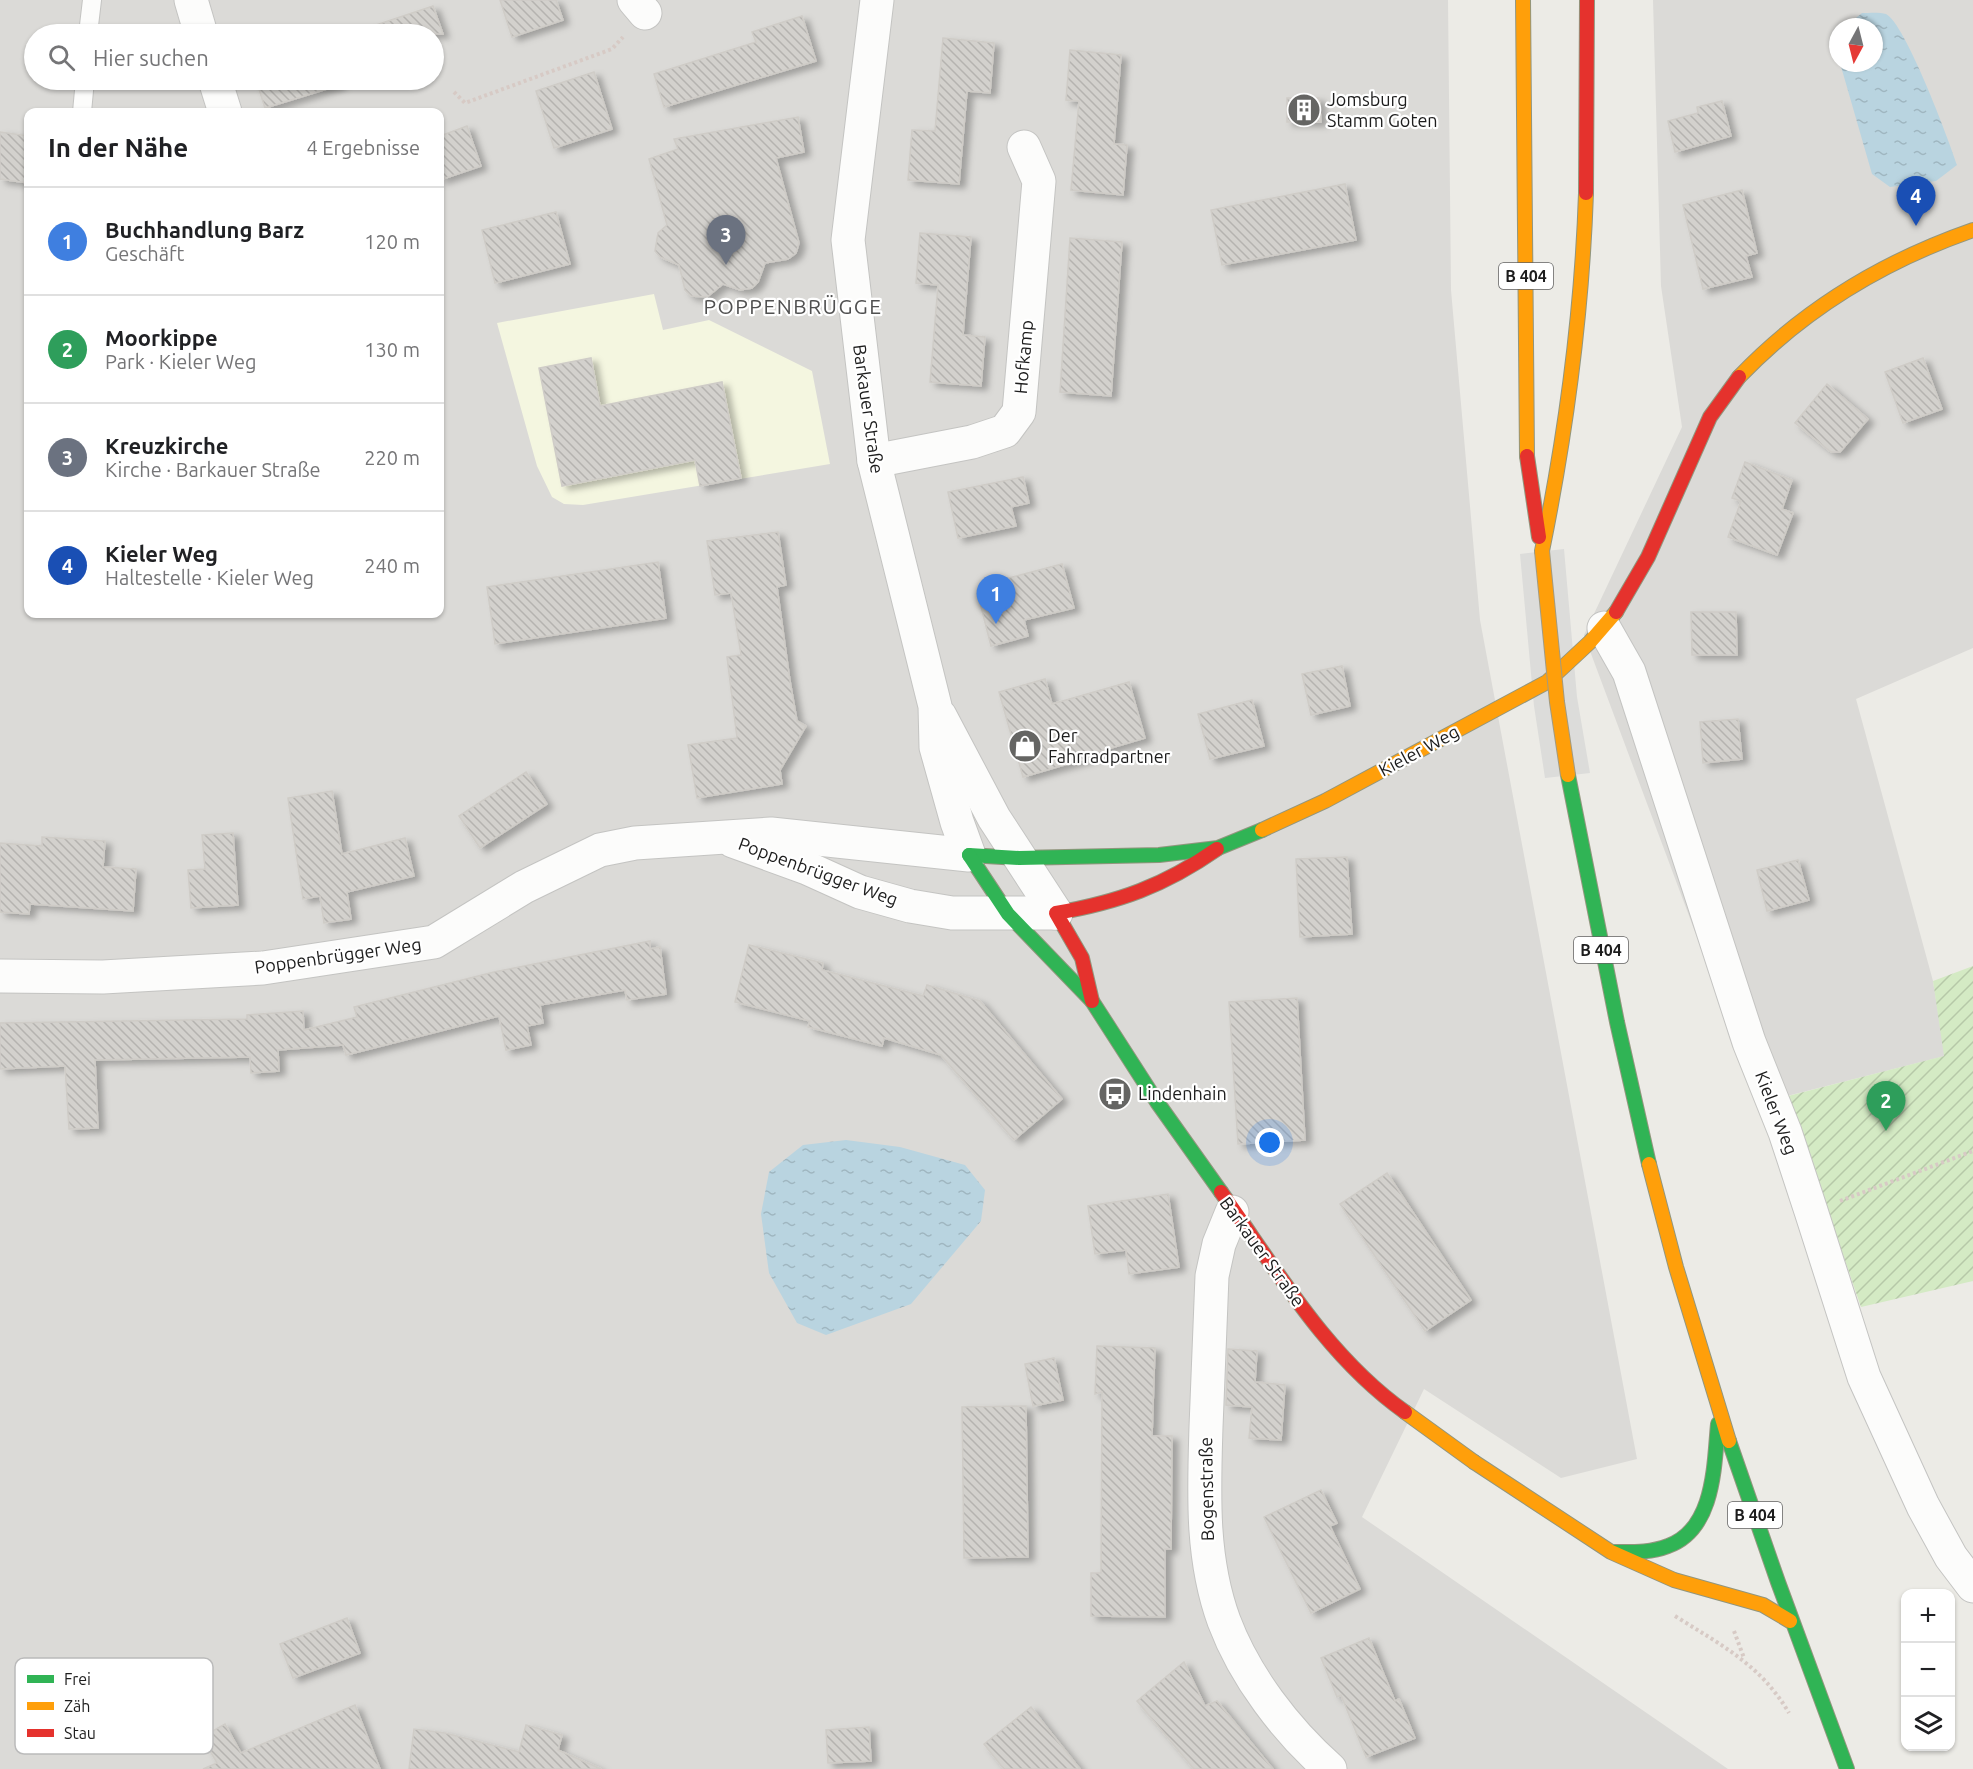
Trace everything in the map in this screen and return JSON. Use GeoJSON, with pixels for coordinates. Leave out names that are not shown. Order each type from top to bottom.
{"type":"FeatureCollection","features":[{"type":"Feature","properties":{"kind":"main road","name":"B 404"},"geometry":{"type":"LineString","coordinates":[[1523,0],[1527,461],[1542,551],[1557,702],[1568,775],[1602,955],[1639,1125],[1676,1267],[1719,1410],[1790,1621],[1846,1769]]}},
{"type":"Feature","properties":{"kind":"main road","name":"B 404"},"geometry":{"type":"LineString","coordinates":[[1542,551],[1555,491],[1573,373],[1582,241],[1587,0]]}},
{"type":"Feature","properties":{"kind":"main road","name":"Kieler Weg"},"geometry":{"type":"LineString","coordinates":[[1019,858],[1159,855],[1218,848],[1252,836],[1325,801],[1547,682],[1604,628],[1641,568],[1715,409],[1762,353],[1789,329],[1851,288],[1928,246],[1973,230]]}},
{"type":"Feature","properties":{"kind":"main road","name":"Kieler Weg"},"geometry":{"type":"LineString","coordinates":[[1056,913],[1133,897],[1170,882],[1218,848]]}},
{"type":"Feature","properties":{"kind":"main road","name":"Poppenbrügger Weg"},"geometry":{"type":"LineString","coordinates":[[969,855],[1019,858]]}},
{"type":"Feature","properties":{"kind":"main road","name":"Barkauer Straße"},"geometry":{"type":"LineString","coordinates":[[969,855],[986,884],[1008,914],[1092,1001],[1232,1212],[1319,1330],[1374,1390],[1474,1462],[1611,1552],[1674,1580],[1763,1605],[1790,1621]]}},
{"type":"Feature","properties":{"kind":"main road","name":"Barkauer Straße"},"geometry":{"type":"LineString","coordinates":[[1056,913],[1082,958],[1092,1001]]}},
{"type":"Feature","properties":{"kind":"main road"},"geometry":{"type":"LineString","coordinates":[[1611,1552],[1635,1554],[1667,1546],[1685,1538],[1700,1521],[1710,1496],[1713,1479],[1719,1410]]}},
{"type":"Feature","properties":{"kind":"street"},"geometry":{"type":"LineString","coordinates":[[191,0],[198,24]]}},
{"type":"Feature","properties":{"kind":"street","name":"Barkauer Straße"},"geometry":{"type":"LineString","coordinates":[[877,0],[848,240],[874,461],[934,706],[936,747],[957,822],[969,855]]}},
{"type":"Feature","properties":{"kind":"street"},"geometry":{"type":"LineString","coordinates":[[217,90],[224,108]]}},
{"type":"Feature","properties":{"kind":"street","name":"Hofkamp"},"geometry":{"type":"LineString","coordinates":[[874,461],[972,442],[1005,431],[1019,412],[1039,181],[1024,147]]}},
{"type":"Feature","properties":{"kind":"street","name":"Kieler Weg"},"geometry":{"type":"LineString","coordinates":[[1604,628],[1629,672],[1749,1042],[1785,1132],[1864,1377],[1923,1506],[1950,1557],[1973,1586]]}},
{"type":"Feature","properties":{"kind":"street","name":"Barkauer Straße"},"geometry":{"type":"LineString","coordinates":[[934,706],[994,818],[1056,913]]}},
{"type":"Feature","properties":{"kind":"street","name":"Poppenbrügger Weg"},"geometry":{"type":"LineString","coordinates":[[0,976],[103,977],[263,968],[434,942],[524,887],[600,850],[666,840],[771,834],[969,855]]}},
{"type":"Feature","properties":{"kind":"street","name":"Poppenbrügger Weg"},"geometry":{"type":"LineString","coordinates":[[723,837],[807,868],[860,892],[910,906],[952,912],[1056,913]]}},
{"type":"Feature","properties":{"kind":"street","name":"Bogenstraße"},"geometry":{"type":"LineString","coordinates":[[1232,1212],[1219,1244],[1212,1276],[1204,1503],[1209,1558],[1224,1621],[1238,1652],[1275,1710],[1326,1768]]}},
{"type":"Feature","properties":{"kind":"lane"},"geometry":{"type":"LineString","coordinates":[[89,24],[92,0]]}},
{"type":"Feature","properties":{"kind":"lane"},"geometry":{"type":"LineString","coordinates":[[82,108],[84,90]]}},
{"type":"Feature","properties":{"kind":"path"},"geometry":{"type":"LineString","coordinates":[[454,92],[465,103],[612,49],[640,6]]}},
{"type":"Feature","properties":{"kind":"path"},"geometry":{"type":"LineString","coordinates":[[1811,1211],[1973,1151]]}},
{"type":"Feature","properties":{"kind":"path"},"geometry":{"type":"LineString","coordinates":[[1744,1659],[1783,1702],[1794,1723]]}},
{"type":"Feature","properties":{"kind":"shaded area"},"geometry":{"type":"Polygon","coordinates":[[[0,0],[1448,0],[1451,290],[1480,620],[1637,1459],[1561,1478],[1424,1389],[1362,1517],[1728,1769],[0,1769],[0,0]]]}},
{"type":"Feature","properties":{"kind":"shaded area"},"geometry":{"type":"Polygon","coordinates":[[[1653,0],[1973,0],[1973,648],[1856,699],[1933,981],[1945,1056],[1759,1103],[1584,635],[1682,427],[1661,286],[1653,0]]]}},
{"type":"Feature","properties":{"kind":"shaded area"},"geometry":{"type":"Polygon","coordinates":[[[654,294],[663,330],[709,320],[812,371],[830,464],[583,505],[564,504],[552,497],[537,466],[497,323],[654,294]]]}},
{"type":"Feature","properties":{"kind":"green space"},"geometry":{"type":"Polygon","coordinates":[[[1973,966],[1973,1281],[1861,1307],[1788,1096],[1944,1056],[1933,981],[1973,966]]]}},
{"type":"Feature","properties":{"kind":"water"},"geometry":{"type":"Polygon","coordinates":[[[1862,13],[1886,14],[1894,22],[1915,59],[1957,165],[1936,181],[1890,187],[1872,174],[1843,72],[1883,72],[1883,18],[1856,18],[1862,13]]]}},
{"type":"Feature","properties":{"kind":"water"},"geometry":{"type":"Polygon","coordinates":[[[846,1140],[900,1147],[965,1165],[985,1190],[981,1221],[911,1304],[826,1335],[797,1323],[769,1273],[761,1214],[769,1172],[803,1145],[846,1140]]]}},
{"type":"Feature","properties":{"kind":"pier"},"geometry":{"type":"Polygon","coordinates":[[[1564,549],[1577,697],[1590,773],[1545,778],[1534,706],[1520,554],[1564,549]]]}},
{"type":"Feature","properties":{"kind":"building"},"geometry":{"type":"Polygon","coordinates":[[[500,0],[556,0],[563,20],[512,37],[500,0]]]}},
{"type":"Feature","properties":{"kind":"building"},"geometry":{"type":"Polygon","coordinates":[[[433,6],[439,24],[379,24],[433,6]]]}},
{"type":"Feature","properties":{"kind":"building"},"geometry":{"type":"Polygon","coordinates":[[[802,16],[816,61],[664,107],[654,74],[756,42],[752,32],[802,16]]]}},
{"type":"Feature","properties":{"kind":"building"},"geometry":{"type":"Polygon","coordinates":[[[943,38],[994,43],[990,93],[967,91],[959,184],[908,180],[912,130],[935,131],[943,38]]]}},
{"type":"Feature","properties":{"kind":"building"},"geometry":{"type":"Polygon","coordinates":[[[1070,50],[1121,55],[1114,144],[1127,145],[1123,195],[1071,190],[1079,101],[1066,100],[1070,50]]]}},
{"type":"Feature","properties":{"kind":"building"},"geometry":{"type":"Polygon","coordinates":[[[594,72],[612,129],[554,148],[536,91],[594,72]]]}},
{"type":"Feature","properties":{"kind":"building"},"geometry":{"type":"Polygon","coordinates":[[[259,90],[324,90],[265,108],[259,90]]]}},
{"type":"Feature","properties":{"kind":"building","name":"Jomsburg Stamm Goten"},"geometry":{"type":"Polygon","coordinates":[[[1287,98],[1319,98],[1321,122],[1287,122],[1287,98]]]}},
{"type":"Feature","properties":{"kind":"building"},"geometry":{"type":"Polygon","coordinates":[[[1722,101],[1731,136],[1675,152],[1668,121],[1698,113],[1697,107],[1722,101]]]}},
{"type":"Feature","properties":{"kind":"building"},"geometry":{"type":"Polygon","coordinates":[[[798,117],[804,152],[776,158],[799,243],[796,253],[788,259],[765,263],[758,282],[752,288],[740,290],[723,284],[707,297],[691,296],[685,290],[679,265],[660,257],[655,251],[658,233],[667,225],[649,159],[678,149],[674,139],[798,117]]]}},
{"type":"Feature","properties":{"kind":"building"},"geometry":{"type":"Polygon","coordinates":[[[467,126],[481,166],[444,179],[444,135],[467,126]]]}},
{"type":"Feature","properties":{"kind":"building"},"geometry":{"type":"Polygon","coordinates":[[[0,132],[24,135],[24,182],[0,179],[0,132]]]}},
{"type":"Feature","properties":{"kind":"building"},"geometry":{"type":"Polygon","coordinates":[[[1345,184],[1356,240],[1222,265],[1211,210],[1345,184]]]}},
{"type":"Feature","properties":{"kind":"building"},"geometry":{"type":"Polygon","coordinates":[[[1742,190],[1757,253],[1746,256],[1752,277],[1703,289],[1683,205],[1742,190]]]}},
{"type":"Feature","properties":{"kind":"building"},"geometry":{"type":"Polygon","coordinates":[[[556,212],[570,264],[495,283],[482,230],[556,212]]]}},
{"type":"Feature","properties":{"kind":"building"},"geometry":{"type":"Polygon","coordinates":[[[920,233],[971,237],[963,335],[985,337],[981,386],[930,382],[938,285],[916,283],[920,233]]]}},
{"type":"Feature","properties":{"kind":"building"},"geometry":{"type":"Polygon","coordinates":[[[1070,238],[1122,242],[1111,396],[1060,392],[1070,238]]]}},
{"type":"Feature","properties":{"kind":"building"},"geometry":{"type":"Polygon","coordinates":[[[591,358],[600,406],[722,382],[741,478],[700,486],[695,460],[562,486],[539,368],[591,358]]]}},
{"type":"Feature","properties":{"kind":"building"},"geometry":{"type":"Polygon","coordinates":[[[1923,358],[1942,409],[1903,423],[1885,372],[1923,358]]]}},
{"type":"Feature","properties":{"kind":"building"},"geometry":{"type":"Polygon","coordinates":[[[1827,384],[1868,419],[1840,452],[1831,452],[1795,423],[1827,384]]]}},
{"type":"Feature","properties":{"kind":"building"},"geometry":{"type":"Polygon","coordinates":[[[1745,462],[1792,480],[1782,509],[1793,513],[1777,555],[1728,537],[1741,501],[1732,498],[1745,462]]]}},
{"type":"Feature","properties":{"kind":"building"},"geometry":{"type":"Polygon","coordinates":[[[1023,477],[1029,503],[1011,507],[1016,526],[958,538],[948,492],[1023,477]]]}},
{"type":"Feature","properties":{"kind":"building"},"geometry":{"type":"Polygon","coordinates":[[[778,532],[786,585],[777,587],[790,681],[797,721],[806,726],[780,770],[782,784],[697,798],[688,745],[737,738],[727,657],[741,655],[731,593],[715,595],[707,541],[778,532]]]}},
{"type":"Feature","properties":{"kind":"building"},"geometry":{"type":"Polygon","coordinates":[[[658,562],[666,618],[495,644],[487,587],[658,562]]]}},
{"type":"Feature","properties":{"kind":"building"},"geometry":{"type":"Polygon","coordinates":[[[1062,564],[1074,608],[1024,620],[1028,636],[991,646],[979,599],[996,595],[993,582],[1062,564]]]}},
{"type":"Feature","properties":{"kind":"building"},"geometry":{"type":"Polygon","coordinates":[[[1691,612],[1736,612],[1737,655],[1692,655],[1691,612]]]}},
{"type":"Feature","properties":{"kind":"building"},"geometry":{"type":"Polygon","coordinates":[[[1342,666],[1350,706],[1311,715],[1302,674],[1342,666]]]}},
{"type":"Feature","properties":{"kind":"building"},"geometry":{"type":"Polygon","coordinates":[[[1045,679],[1052,704],[1129,682],[1145,738],[1094,753],[1095,756],[1023,777],[999,692],[1045,679]]]}},
{"type":"Feature","properties":{"kind":"building"},"geometry":{"type":"Polygon","coordinates":[[[1252,700],[1264,746],[1210,759],[1198,714],[1252,700]]]}},
{"type":"Feature","properties":{"kind":"building"},"geometry":{"type":"Polygon","coordinates":[[[1738,719],[1742,759],[1703,763],[1700,722],[1738,719]]]}},
{"type":"Feature","properties":{"kind":"building"},"geometry":{"type":"Polygon","coordinates":[[[526,772],[547,804],[480,848],[459,816],[526,772]]]}},
{"type":"Feature","properties":{"kind":"building"},"geometry":{"type":"Polygon","coordinates":[[[332,791],[342,854],[405,838],[414,876],[347,892],[351,919],[324,923],[320,896],[303,899],[288,798],[332,791]]]}},
{"type":"Feature","properties":{"kind":"building"},"geometry":{"type":"Polygon","coordinates":[[[233,833],[238,905],[191,908],[188,870],[205,869],[202,835],[233,833]]]}},
{"type":"Feature","properties":{"kind":"building"},"geometry":{"type":"Polygon","coordinates":[[[42,837],[105,841],[103,867],[136,869],[133,911],[30,904],[29,914],[0,912],[0,843],[42,846],[42,837]]]}},
{"type":"Feature","properties":{"kind":"building"},"geometry":{"type":"Polygon","coordinates":[[[1347,857],[1352,934],[1300,937],[1296,859],[1347,857]]]}},
{"type":"Feature","properties":{"kind":"building"},"geometry":{"type":"Polygon","coordinates":[[[1798,860],[1809,900],[1767,911],[1757,870],[1798,860]]]}},
{"type":"Feature","properties":{"kind":"building"},"geometry":{"type":"Polygon","coordinates":[[[650,941],[650,949],[660,947],[666,994],[627,1000],[625,990],[540,1005],[543,1023],[527,1026],[531,1045],[506,1050],[499,1016],[346,1055],[343,1045],[278,1050],[279,1071],[251,1073],[250,1057],[95,1060],[98,1128],[69,1129],[65,1066],[0,1069],[0,1023],[247,1019],[247,1015],[303,1011],[304,1030],[357,1017],[354,1007],[494,972],[650,941]]]}},
{"type":"Feature","properties":{"kind":"building"},"geometry":{"type":"Polygon","coordinates":[[[749,945],[823,963],[822,970],[923,996],[927,985],[980,1001],[1062,1099],[1014,1140],[941,1055],[884,1038],[882,1046],[808,1027],[810,1021],[735,1002],[749,945]]]}},
{"type":"Feature","properties":{"kind":"building"},"geometry":{"type":"Polygon","coordinates":[[[1297,998],[1305,1140],[1238,1144],[1229,1002],[1297,998]]]}},
{"type":"Feature","properties":{"kind":"building"},"geometry":{"type":"Polygon","coordinates":[[[1387,1173],[1471,1300],[1425,1331],[1340,1204],[1387,1173]]]}},
{"type":"Feature","properties":{"kind":"building"},"geometry":{"type":"Polygon","coordinates":[[[1168,1194],[1179,1267],[1129,1274],[1126,1250],[1095,1254],[1088,1206],[1168,1194]]]}},
{"type":"Feature","properties":{"kind":"building"},"geometry":{"type":"Polygon","coordinates":[[[1097,1346],[1155,1348],[1152,1436],[1172,1436],[1171,1549],[1165,1549],[1165,1617],[1091,1616],[1091,1573],[1101,1573],[1102,1392],[1095,1394],[1097,1346]]]}},
{"type":"Feature","properties":{"kind":"building"},"geometry":{"type":"Polygon","coordinates":[[[1228,1349],[1257,1351],[1255,1382],[1285,1385],[1281,1440],[1249,1438],[1252,1407],[1226,1405],[1228,1349]]]}},
{"type":"Feature","properties":{"kind":"building"},"geometry":{"type":"Polygon","coordinates":[[[1054,1358],[1063,1400],[1033,1406],[1025,1364],[1054,1358]]]}},
{"type":"Feature","properties":{"kind":"building"},"geometry":{"type":"Polygon","coordinates":[[[1026,1406],[1028,1557],[964,1558],[962,1407],[1026,1406]]]}},
{"type":"Feature","properties":{"kind":"building"},"geometry":{"type":"Polygon","coordinates":[[[1321,1490],[1337,1523],[1330,1526],[1360,1589],[1311,1613],[1264,1517],[1321,1490]]]}},
{"type":"Feature","properties":{"kind":"building"},"geometry":{"type":"Polygon","coordinates":[[[347,1618],[360,1653],[293,1678],[280,1644],[347,1618]]]}},
{"type":"Feature","properties":{"kind":"building"},"geometry":{"type":"Polygon","coordinates":[[[1369,1638],[1395,1701],[1399,1699],[1415,1738],[1366,1757],[1341,1695],[1337,1697],[1321,1658],[1369,1638]]]}},
{"type":"Feature","properties":{"kind":"building"},"geometry":{"type":"Polygon","coordinates":[[[1184,1662],[1205,1706],[1217,1701],[1273,1769],[1194,1769],[1137,1701],[1184,1662]]]}},
{"type":"Feature","properties":{"kind":"building"},"geometry":{"type":"Polygon","coordinates":[[[355,1705],[380,1769],[203,1769],[217,1763],[212,1754],[213,1731],[225,1724],[241,1753],[355,1705]]]}},
{"type":"Feature","properties":{"kind":"building"},"geometry":{"type":"Polygon","coordinates":[[[1031,1707],[1080,1769],[1004,1769],[984,1744],[1031,1707]]]}},
{"type":"Feature","properties":{"kind":"building"},"geometry":{"type":"Polygon","coordinates":[[[526,1725],[562,1735],[558,1750],[601,1769],[409,1769],[414,1729],[445,1733],[519,1752],[526,1725]]]}},
{"type":"Feature","properties":{"kind":"building"},"geometry":{"type":"Polygon","coordinates":[[[869,1727],[871,1761],[828,1763],[826,1730],[869,1727]]]}},
{"type":"Feature","properties":{"kind":"traffic: fast"},"geometry":{"type":"LineString","coordinates":[[1568,775],[1617,1022],[1649,1164]]}},
{"type":"Feature","properties":{"kind":"traffic: fast"},"geometry":{"type":"LineString","coordinates":[[969,855],[1019,858],[1159,855],[1218,848],[1262,830]]}},
{"type":"Feature","properties":{"kind":"traffic: fast"},"geometry":{"type":"LineString","coordinates":[[969,855],[1008,914],[1092,1001],[1157,1102],[1221,1192]]}},
{"type":"Feature","properties":{"kind":"traffic: fast"},"geometry":{"type":"LineString","coordinates":[[1613,1552],[1641,1552],[1668,1546],[1683,1538],[1695,1526],[1709,1494],[1718,1424]]}},
{"type":"Feature","properties":{"kind":"traffic: fast"},"geometry":{"type":"LineString","coordinates":[[1729,1441],[1847,1769]]}},
{"type":"Feature","properties":{"kind":"traffic: slow"},"geometry":{"type":"LineString","coordinates":[[1523,0],[1527,456]]}},
{"type":"Feature","properties":{"kind":"traffic: slow"},"geometry":{"type":"LineString","coordinates":[[1542,551],[1572,373],[1581,283],[1586,193]]}},
{"type":"Feature","properties":{"kind":"traffic: slow"},"geometry":{"type":"LineString","coordinates":[[1739,377],[1790,330],[1847,290],[1908,256],[1973,230]]}},
{"type":"Feature","properties":{"kind":"traffic: slow"},"geometry":{"type":"LineString","coordinates":[[1542,551],[1557,702],[1568,775]]}},
{"type":"Feature","properties":{"kind":"traffic: slow"},"geometry":{"type":"LineString","coordinates":[[1262,830],[1325,801],[1547,682],[1590,642],[1616,612]]}},
{"type":"Feature","properties":{"kind":"traffic: slow"},"geometry":{"type":"LineString","coordinates":[[1649,1164],[1676,1267],[1729,1441]]}},
{"type":"Feature","properties":{"kind":"traffic: slow"},"geometry":{"type":"LineString","coordinates":[[1405,1412],[1474,1462]]}},
{"type":"Feature","properties":{"kind":"traffic: slow"},"geometry":{"type":"LineString","coordinates":[[1474,1462],[1611,1552],[1674,1580],[1763,1605],[1790,1621]]}},
{"type":"Feature","properties":{"kind":"traffic: jam"},"geometry":{"type":"LineString","coordinates":[[1586,193],[1587,0]]}},
{"type":"Feature","properties":{"kind":"traffic: jam"},"geometry":{"type":"LineString","coordinates":[[1616,612],[1648,557],[1710,417],[1739,377]]}},
{"type":"Feature","properties":{"kind":"traffic: jam"},"geometry":{"type":"LineString","coordinates":[[1527,456],[1539,537]]}},
{"type":"Feature","properties":{"kind":"traffic: jam"},"geometry":{"type":"LineString","coordinates":[[1092,1001],[1082,958],[1056,913],[1100,904],[1140,891],[1178,873],[1217,849]]}},
{"type":"Feature","properties":{"kind":"traffic: jam"},"geometry":{"type":"LineString","coordinates":[[1221,1192],[1304,1310],[1327,1338],[1377,1390],[1405,1412]]}},
{"type":"Feature","properties":{"kind":"place","name":"Jomsburg Stamm Goten"},"geometry":{"type":"Point","coordinates":[1304,110]}},
{"type":"Feature","properties":{"kind":"place","name":"Kieler Weg"},"geometry":{"type":"Point","coordinates":[1916,226]}},
{"type":"Feature","properties":{"kind":"place","name":"Kreuzkirche"},"geometry":{"type":"Point","coordinates":[726,265]}},
{"type":"Feature","properties":{"kind":"place","name":"Buchhandlung Barz"},"geometry":{"type":"Point","coordinates":[996,624]}},
{"type":"Feature","properties":{"kind":"place","name":"Der Fahrradpartner"},"geometry":{"type":"Point","coordinates":[1025,746]}},
{"type":"Feature","properties":{"kind":"place","name":"Lindenhain"},"geometry":{"type":"Point","coordinates":[1115,1094]}},
{"type":"Feature","properties":{"kind":"place","name":"Moorkippe"},"geometry":{"type":"Point","coordinates":[1886,1131]}},
{"type":"Feature","properties":{"kind":"district","name":"POPPENBRÜGGE"},"geometry":{"type":"Point","coordinates":[793,307]}}]}
